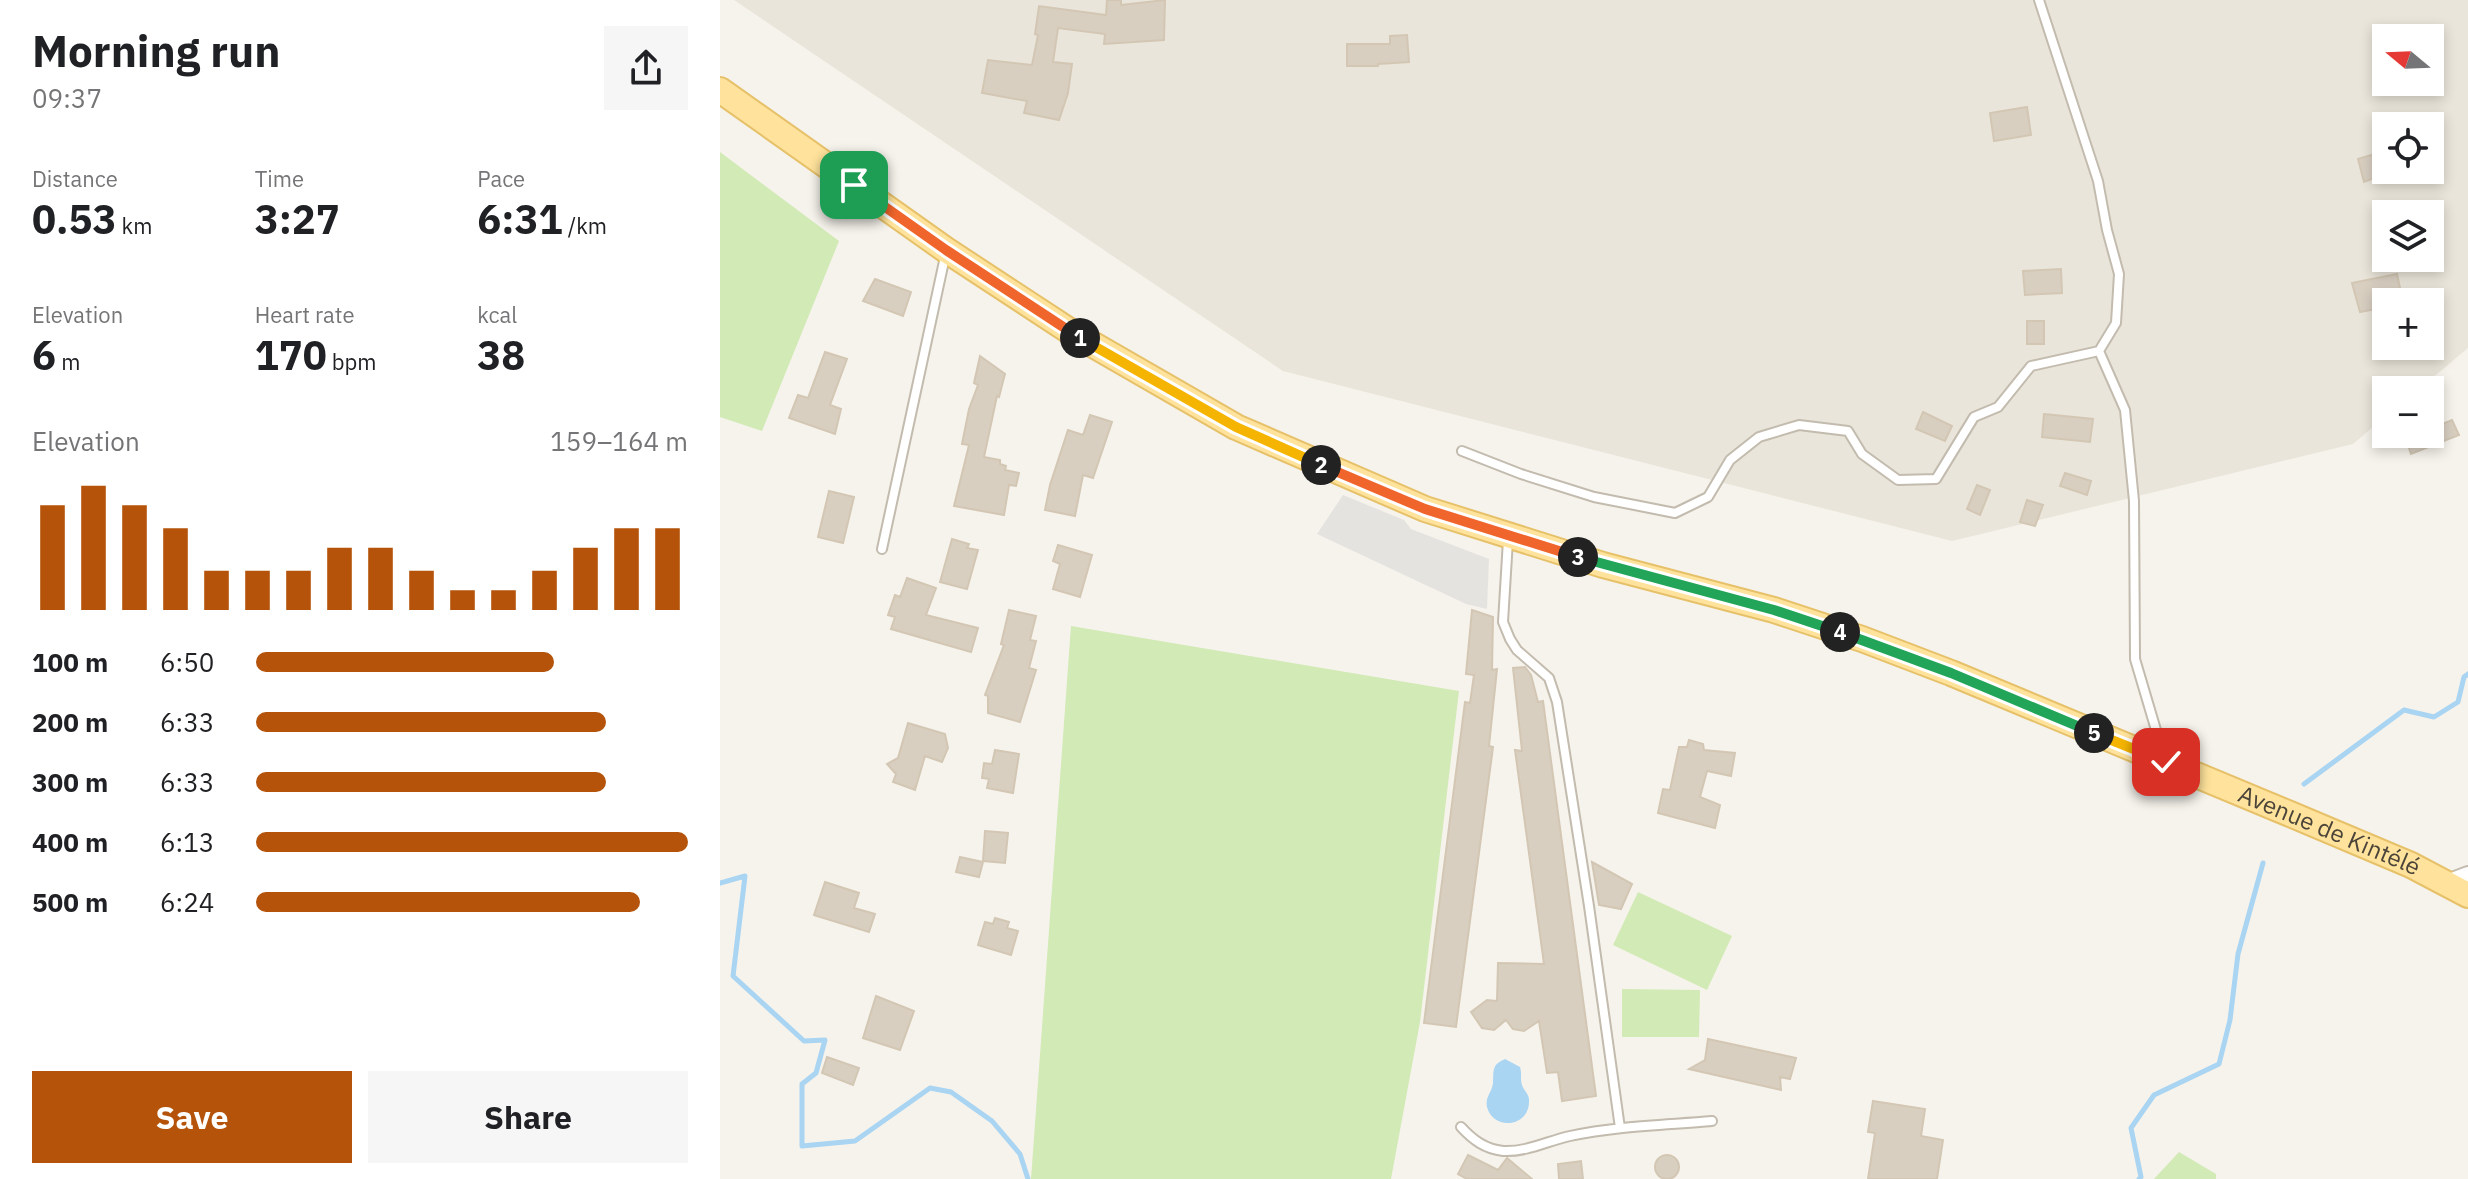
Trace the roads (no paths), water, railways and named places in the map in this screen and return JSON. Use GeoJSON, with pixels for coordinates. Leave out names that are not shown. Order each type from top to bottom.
{"type":"FeatureCollection","features":[{"type":"Feature","properties":{"kind":"main road","name":"Avenue de Kintélé"},"geometry":{"type":"LineString","coordinates":[[720,90],[946,250],[1071,332],[1236,427],[1425,509],[1603,565],[1774,610],[1862,639],[2457,879],[2468,895]]}},
{"type":"Feature","properties":{"kind":"lane"},"geometry":{"type":"LineString","coordinates":[[1462,451],[1594,497],[1675,513],[1708,497],[1730,460],[1759,437],[1799,425],[1848,431],[1862,454],[1898,480],[1936,479],[1974,417],[1998,407],[2031,366],[2099,351],[2116,323],[2119,274],[2098,181],[2039,0]]}},
{"type":"Feature","properties":{"kind":"lane"},"geometry":{"type":"LineString","coordinates":[[882,549],[946,250]]}},
{"type":"Feature","properties":{"kind":"lane"},"geometry":{"type":"LineString","coordinates":[[2099,351],[2125,410],[2134,501],[2135,659],[2166,762]]}},
{"type":"Feature","properties":{"kind":"lane"},"geometry":{"type":"LineString","coordinates":[[1509,535],[1503,622],[1517,650],[1549,678],[1557,702],[1620,1128]]}},
{"type":"Feature","properties":{"kind":"lane"},"geometry":{"type":"LineString","coordinates":[[1461,1127],[1476,1143],[1501,1151],[1526,1150],[1568,1136],[1620,1128],[1712,1121]]}},
{"type":"Feature","properties":{"kind":"water"},"geometry":{"type":"Polygon","coordinates":[[[1505,1059],[1520,1067],[1522,1085],[1529,1100],[1523,1117],[1510,1123],[1496,1120],[1487,1107],[1494,1069],[1505,1059]]]}},
{"type":"Feature","properties":{"kind":"waterway"},"geometry":{"type":"LineString","coordinates":[[2304,784],[2404,710],[2434,717],[2458,702],[2464,677],[2468,674]]}},
{"type":"Feature","properties":{"kind":"waterway"},"geometry":{"type":"LineString","coordinates":[[2139,1179],[2131,1128],[2154,1095],[2219,1064],[2230,1020],[2238,954],[2263,863]]}},
{"type":"Feature","properties":{"kind":"waterway"},"geometry":{"type":"LineString","coordinates":[[720,883],[745,876],[733,976],[804,1041],[825,1040],[816,1073],[802,1084],[802,1146],[855,1141],[930,1088],[951,1092],[992,1121],[1020,1154],[1028,1179]]}}]}
